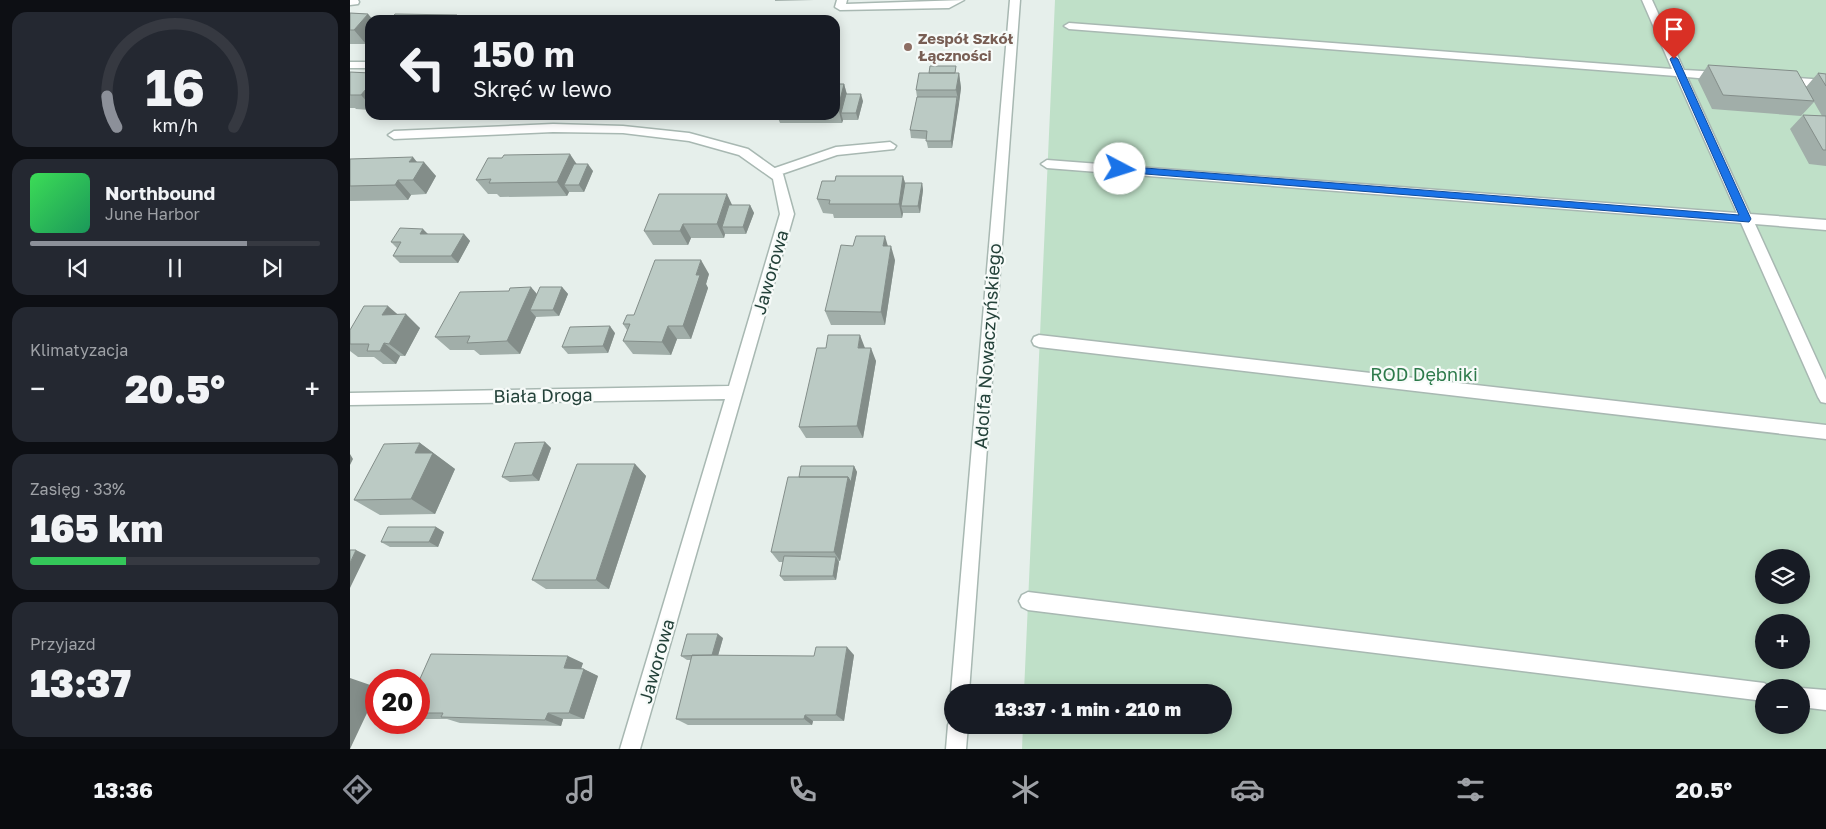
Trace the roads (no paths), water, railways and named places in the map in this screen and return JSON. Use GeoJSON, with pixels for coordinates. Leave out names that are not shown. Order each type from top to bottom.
{"type":"FeatureCollection","features":[{"type":"Feature","properties":{"kind":"street"},"geometry":{"type":"LineString","coordinates":[[842,0],[840,7],[949,5],[959,0]]}},
{"type":"Feature","properties":{"kind":"street","name":"Adolfa Nowaczyńskiego"},"geometry":{"type":"LineString","coordinates":[[961,684],[1015,0]]}},
{"type":"Feature","properties":{"kind":"street"},"geometry":{"type":"LineString","coordinates":[[1648,0],[1826,397]]}},
{"type":"Feature","properties":{"kind":"street"},"geometry":{"type":"LineString","coordinates":[[1069,26],[1729,77]]}},
{"type":"Feature","properties":{"kind":"street"},"geometry":{"type":"LineString","coordinates":[[350,65],[365,65]]}},
{"type":"Feature","properties":{"kind":"street"},"geometry":{"type":"LineString","coordinates":[[1768,80],[1826,84]]}},
{"type":"Feature","properties":{"kind":"street","name":"Jaworowa"},"geometry":{"type":"LineString","coordinates":[[394,135],[578,127],[663,133],[737,149],[758,159],[776,172],[788,196],[787,214],[630,749]]}},
{"type":"Feature","properties":{"kind":"street"},"geometry":{"type":"LineString","coordinates":[[776,172],[836,151],[890,146]]}},
{"type":"Feature","properties":{"kind":"street"},"geometry":{"type":"LineString","coordinates":[[1047,164],[1826,225]]}},
{"type":"Feature","properties":{"kind":"street"},"geometry":{"type":"LineString","coordinates":[[1039,341],[1826,432]]}},
{"type":"Feature","properties":{"kind":"street","name":"Biała Droga"},"geometry":{"type":"LineString","coordinates":[[350,399],[736,392]]}},
{"type":"Feature","properties":{"kind":"street"},"geometry":{"type":"LineString","coordinates":[[1028,601],[1755,691]]}},
{"type":"Feature","properties":{"kind":"street"},"geometry":{"type":"LineString","coordinates":[[1810,698],[1826,700]]}},
{"type":"Feature","properties":{"kind":"street"},"geometry":{"type":"LineString","coordinates":[[956,749],[957,734]]}},
{"type":"Feature","properties":{"kind":"place","name":"Zespół Szkół Łączności"},"geometry":{"type":"Point","coordinates":[908,47]}},
{"type":"Feature","properties":{"kind":"park label","name":"ROD Dębniki"},"geometry":{"type":"Point","coordinates":[1424,374]}}]}
